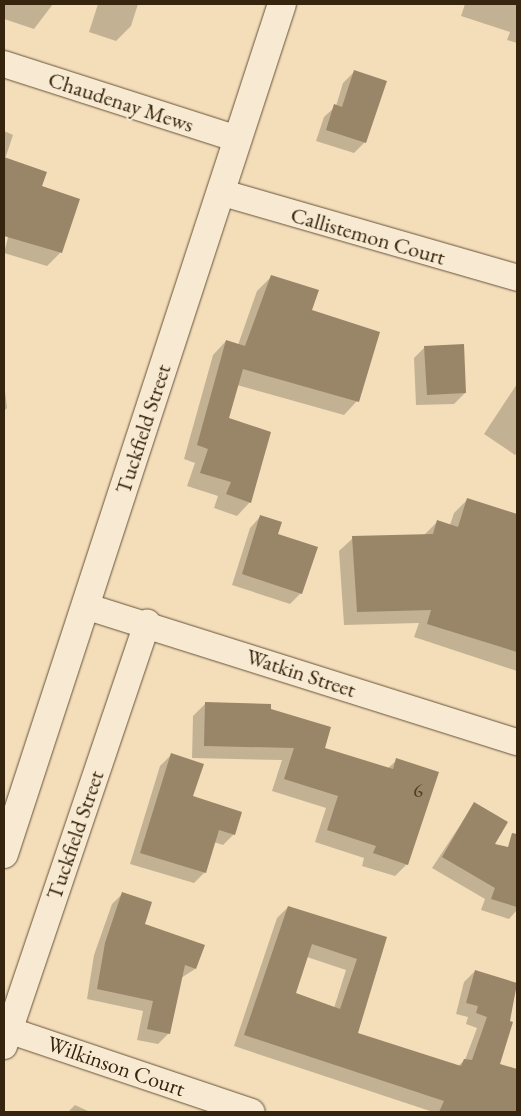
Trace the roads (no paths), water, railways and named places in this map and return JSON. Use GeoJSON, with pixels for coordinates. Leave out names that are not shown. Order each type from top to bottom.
{"type":"FeatureCollection","features":[{"type":"Feature","properties":{"kind":"main road","name":"Tuckfield Street"},"geometry":{"type":"LineString","coordinates":[[4,854],[282,4]]}},
{"type":"Feature","properties":{"kind":"street","name":"Chaudenay Mews"},"geometry":{"type":"LineString","coordinates":[[4,64],[237,139]]}},
{"type":"Feature","properties":{"kind":"street","name":"Callistemon Court"},"geometry":{"type":"LineString","coordinates":[[220,192],[517,278]]}},
{"type":"Feature","properties":{"kind":"street","name":"Watkin Street"},"geometry":{"type":"LineString","coordinates":[[85,606],[517,742]]}},
{"type":"Feature","properties":{"kind":"street","name":"Tuckfield Street"},"geometry":{"type":"LineString","coordinates":[[6,1038],[147,624]]}},
{"type":"Feature","properties":{"kind":"street","name":"Wilkinson Court"},"geometry":{"type":"LineString","coordinates":[[6,1038],[252,1112]]}}]}
